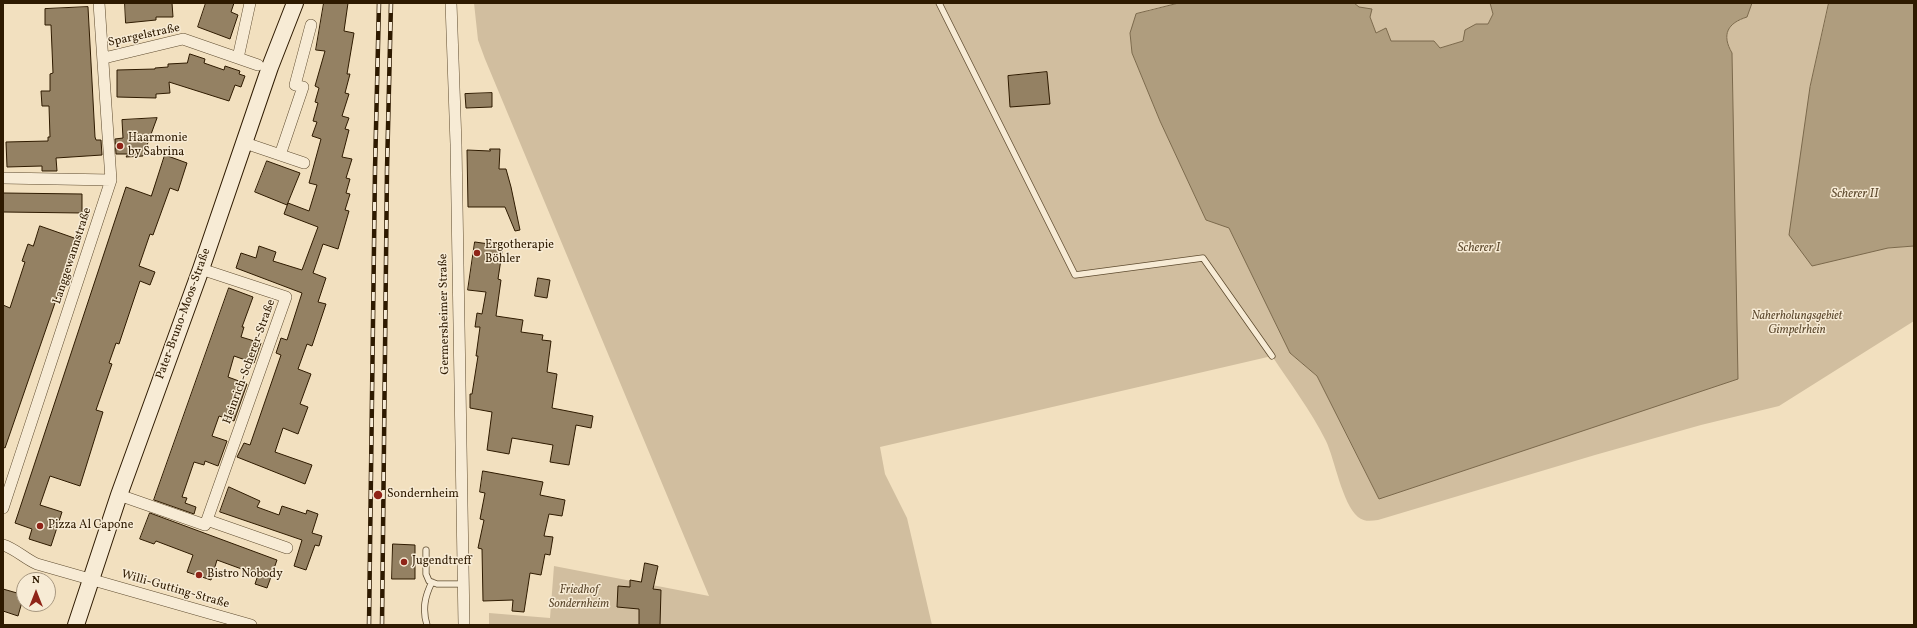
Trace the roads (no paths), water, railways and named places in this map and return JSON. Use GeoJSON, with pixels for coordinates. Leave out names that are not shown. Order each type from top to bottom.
{"type":"FeatureCollection","features":[{"type":"Feature","properties":{"kind":"main road","name":"Pater-Bruno-Moos-Straße"},"geometry":{"type":"LineString","coordinates":[[76,625],[270,67],[295,3]]}},
{"type":"Feature","properties":{"kind":"street","name":"Langgewannstraße"},"geometry":{"type":"LineString","coordinates":[[3,508],[111,180],[104,58],[99,3]]}},
{"type":"Feature","properties":{"kind":"street"},"geometry":{"type":"LineString","coordinates":[[238,58],[250,3]]}},
{"type":"Feature","properties":{"kind":"street","name":"Germersheimer Straße"},"geometry":{"type":"LineString","coordinates":[[451,3],[456,152],[464,625]]}},
{"type":"Feature","properties":{"kind":"street"},"geometry":{"type":"LineString","coordinates":[[280,155],[303,87],[295,85],[311,25]]}},
{"type":"Feature","properties":{"kind":"street","name":"Spargelstraße"},"geometry":{"type":"LineString","coordinates":[[104,58],[183,39],[258,65]]}},
{"type":"Feature","properties":{"kind":"street"},"geometry":{"type":"LineString","coordinates":[[245,142],[304,163]]}},
{"type":"Feature","properties":{"kind":"street"},"geometry":{"type":"LineString","coordinates":[[3,178],[111,180]]}},
{"type":"Feature","properties":{"kind":"street","name":"Heinrich-Scherer-Straße"},"geometry":{"type":"LineString","coordinates":[[201,268],[286,297],[207,520]]}},
{"type":"Feature","properties":{"kind":"street"},"geometry":{"type":"LineString","coordinates":[[120,496],[205,525],[207,520],[287,548]]}},
{"type":"Feature","properties":{"kind":"street","name":"Willi-Gutting-Straße"},"geometry":{"type":"LineString","coordinates":[[3,545],[12,548],[28,560],[37,564],[251,625]]}},
{"type":"Feature","properties":{"kind":"lane"},"geometry":{"type":"LineString","coordinates":[[939,3],[1075,275],[1203,258],[1272,356]]}},
{"type":"Feature","properties":{"kind":"lane"},"geometry":{"type":"LineString","coordinates":[[426,550],[426,577],[432,582],[463,584]]}},
{"type":"Feature","properties":{"kind":"lane"},"geometry":{"type":"LineString","coordinates":[[427,625],[425,618],[425,596],[432,582]]}},
{"type":"Feature","properties":{"kind":"water","name":"Scherer I"},"geometry":{"type":"Polygon","coordinates":[[[1179,3],[1354,3],[1359,7],[1372,9],[1370,17],[1376,33],[1386,28],[1391,41],[1434,41],[1440,48],[1463,41],[1465,30],[1476,24],[1488,24],[1493,14],[1490,3],[1752,3],[1747,17],[1735,22],[1728,30],[1727,35],[1727,40],[1732,53],[1738,379],[1379,499],[1317,376],[1290,353],[1229,228],[1206,220],[1160,121],[1132,53],[1130,33],[1136,14],[1179,3]]]}},
{"type":"Feature","properties":{"kind":"water","name":"Scherer II"},"geometry":{"type":"Polygon","coordinates":[[[1829,3],[1914,3],[1914,246],[1888,248],[1812,266],[1789,235],[1810,87],[1829,3]]]}},
{"type":"Feature","properties":{"kind":"railway"},"geometry":{"type":"LineString","coordinates":[[369,625],[375,170],[379,3]]}},
{"type":"Feature","properties":{"kind":"railway"},"geometry":{"type":"LineString","coordinates":[[382,625],[387,170],[391,3]]}},
{"type":"Feature","properties":{"kind":"place","name":"Haarmonie by Sabrina"},"geometry":{"type":"Point","coordinates":[120,146]}},
{"type":"Feature","properties":{"kind":"place","name":"Ergotherapie Böhler"},"geometry":{"type":"Point","coordinates":[477,253]}},
{"type":"Feature","properties":{"kind":"place","name":"Sondernheim"},"geometry":{"type":"Point","coordinates":[378,495]}},
{"type":"Feature","properties":{"kind":"place","name":"Pizza Al Capone"},"geometry":{"type":"Point","coordinates":[40,526]}},
{"type":"Feature","properties":{"kind":"place","name":"Jugendtreff"},"geometry":{"type":"Point","coordinates":[404,562]}},
{"type":"Feature","properties":{"kind":"place","name":"Bistro Nobody"},"geometry":{"type":"Point","coordinates":[199,575]}},
{"type":"Feature","properties":{"kind":"park label","name":"Naherholungsgebiet Gimpelrhein"},"geometry":{"type":"Point","coordinates":[1797,324]}},
{"type":"Feature","properties":{"kind":"park label","name":"Friedhof Sondernheim"},"geometry":{"type":"Point","coordinates":[579,598]}}]}
